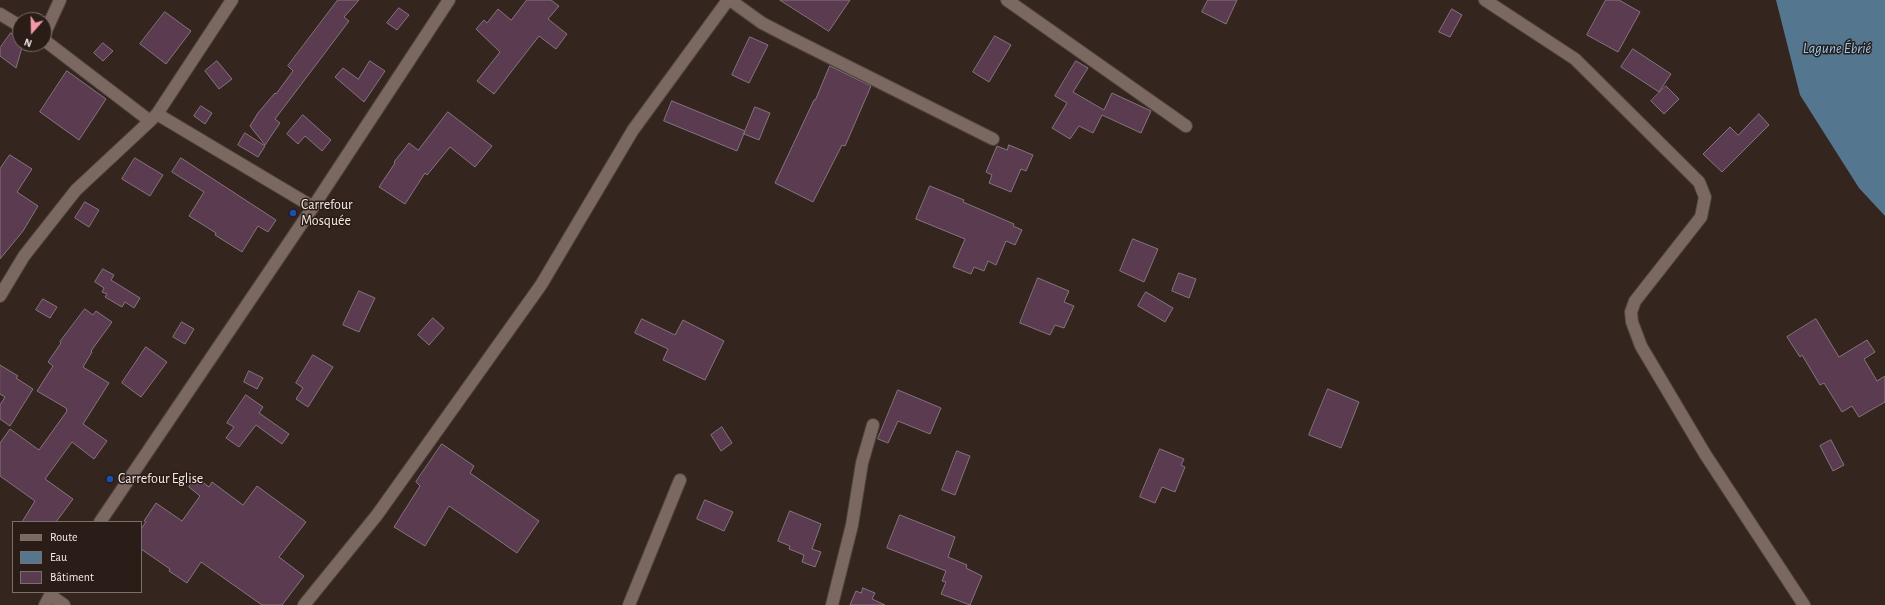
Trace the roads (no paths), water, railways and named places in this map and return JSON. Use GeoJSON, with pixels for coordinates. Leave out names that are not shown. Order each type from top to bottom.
{"type":"FeatureCollection","features":[{"type":"Feature","properties":{"kind":"street"},"geometry":{"type":"LineString","coordinates":[[52,18],[60,0]]}},
{"type":"Feature","properties":{"kind":"street"},"geometry":{"type":"LineString","coordinates":[[0,296],[24,256],[76,190],[154,117],[232,0]]}},
{"type":"Feature","properties":{"kind":"street"},"geometry":{"type":"LineString","coordinates":[[101,521],[313,207],[448,0]]}},
{"type":"Feature","properties":{"kind":"street"},"geometry":{"type":"LineString","coordinates":[[304,605],[377,515],[541,286],[633,130],[729,0],[762,23],[782,34],[993,139]]}},
{"type":"Feature","properties":{"kind":"street"},"geometry":{"type":"LineString","coordinates":[[1007,0],[1186,126]]}},
{"type":"Feature","properties":{"kind":"street"},"geometry":{"type":"LineString","coordinates":[[1485,0],[1575,59],[1699,182],[1705,197],[1701,217],[1635,300],[1630,312],[1632,322],[1641,346],[1705,454],[1804,605]]}},
{"type":"Feature","properties":{"kind":"street"},"geometry":{"type":"LineString","coordinates":[[0,14],[12,21]]}},
{"type":"Feature","properties":{"kind":"street"},"geometry":{"type":"LineString","coordinates":[[52,46],[154,117],[313,207]]}},
{"type":"Feature","properties":{"kind":"street"},"geometry":{"type":"LineString","coordinates":[[832,605],[852,525],[862,463],[873,425]]}},
{"type":"Feature","properties":{"kind":"street"},"geometry":{"type":"LineString","coordinates":[[628,605],[680,480]]}},
{"type":"Feature","properties":{"kind":"street"},"geometry":{"type":"LineString","coordinates":[[49,597],[64,605]]}},
{"type":"Feature","properties":{"kind":"water","name":"Lagune Ébrié"},"geometry":{"type":"Polygon","coordinates":[[[1776,0],[1885,0],[1885,216],[1859,188],[1800,95],[1776,0]]]}},
{"type":"Feature","properties":{"kind":"place","name":"Carrefour Mosquée"},"geometry":{"type":"Point","coordinates":[293,213]}},
{"type":"Feature","properties":{"kind":"place","name":"Carrefour Eglise"},"geometry":{"type":"Point","coordinates":[110,479]}}]}
